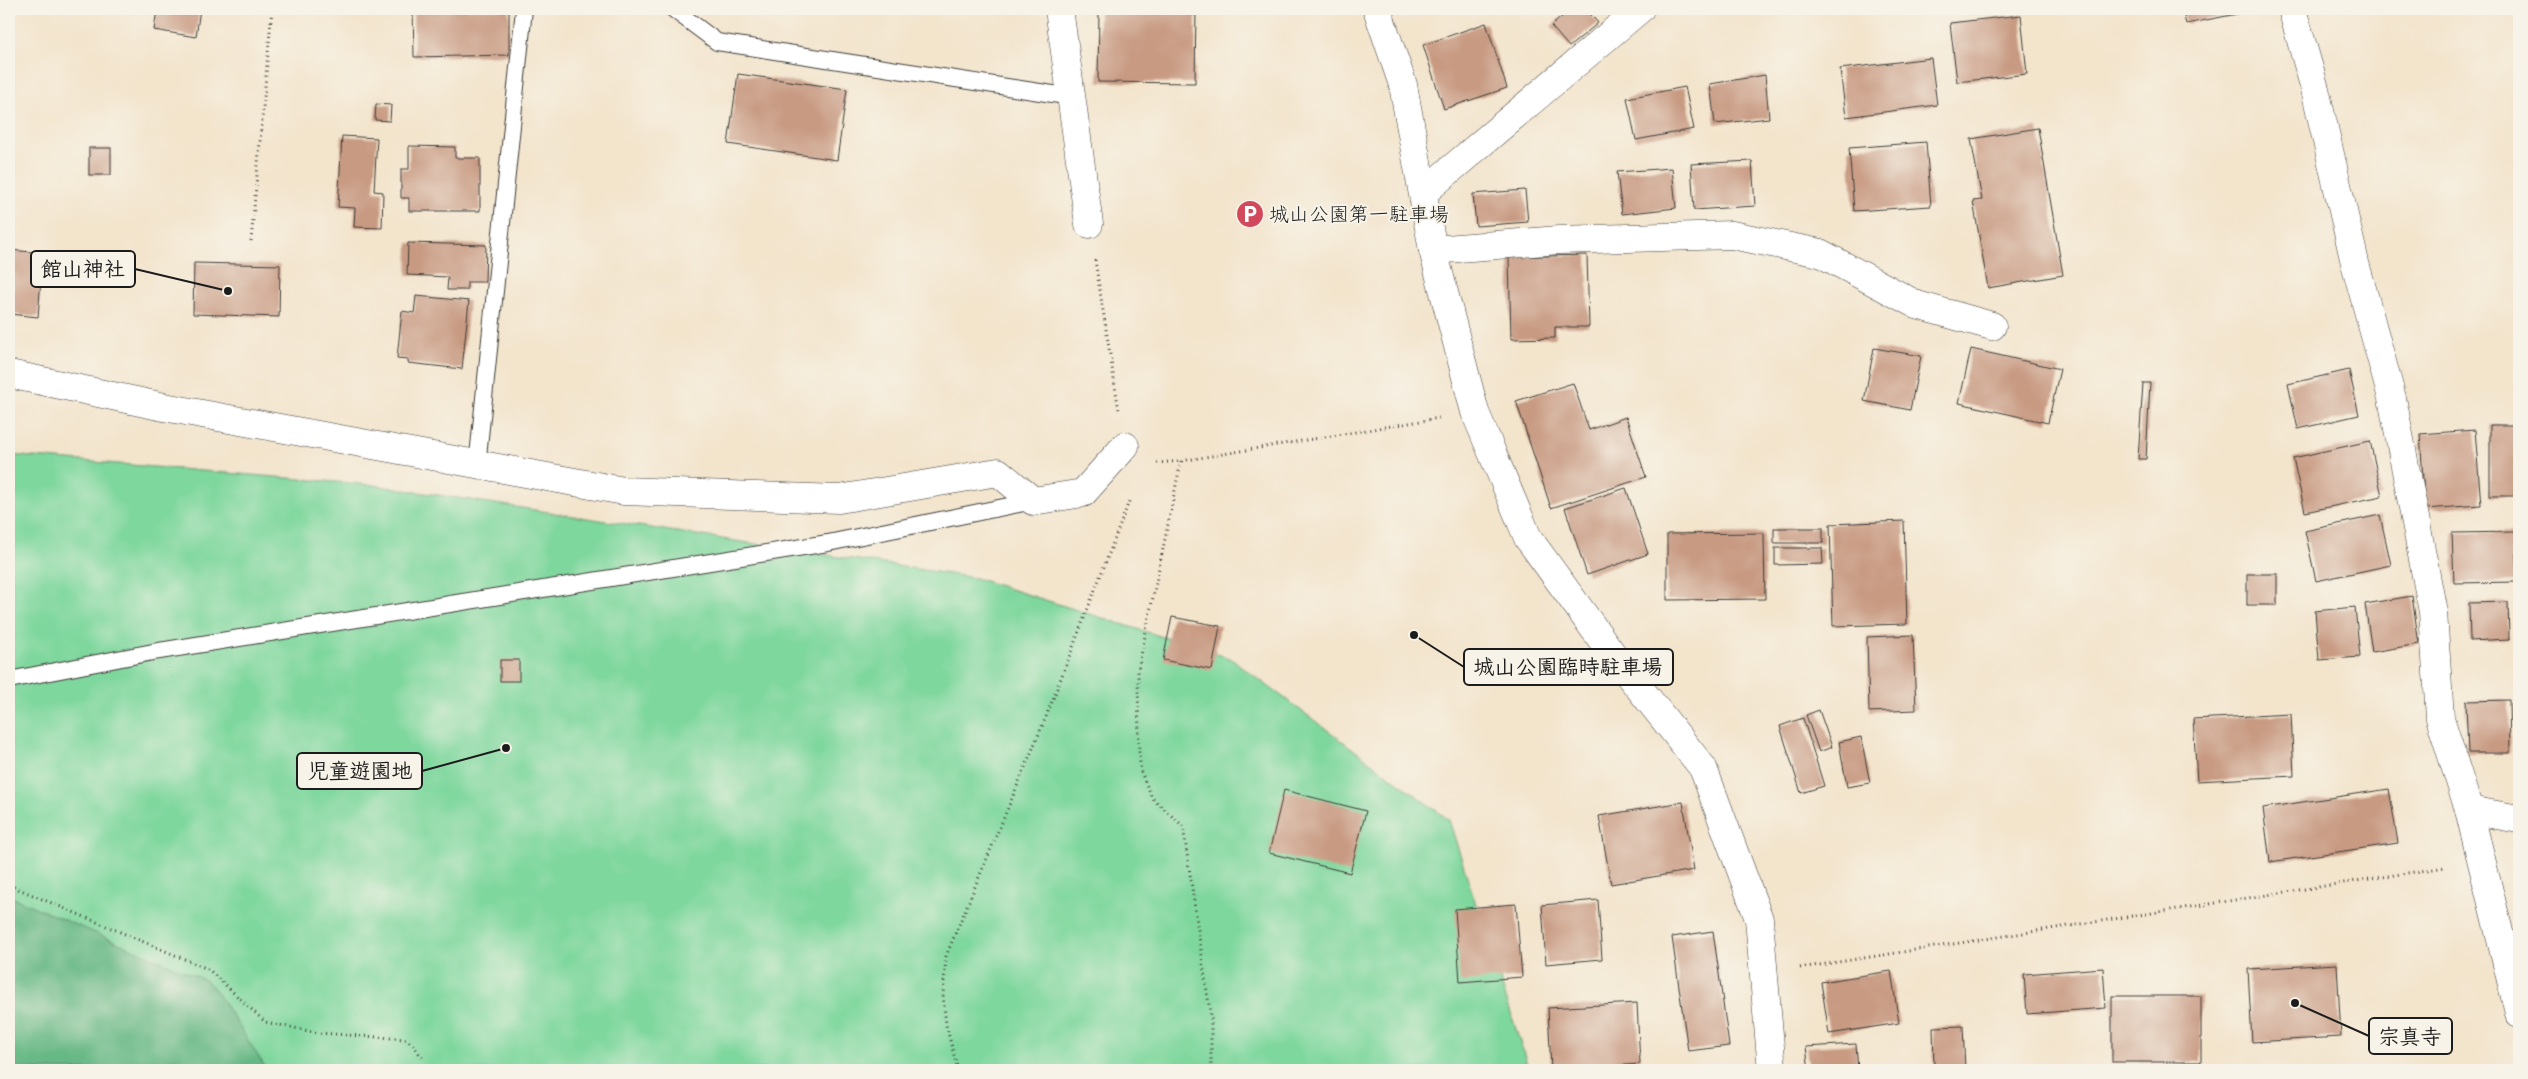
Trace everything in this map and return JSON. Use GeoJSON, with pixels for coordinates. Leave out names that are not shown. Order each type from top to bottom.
{"type":"FeatureCollection","features":[{"type":"Feature","properties":{"kind":"street"},"geometry":{"type":"LineString","coordinates":[[1059,9],[1090,224]]}},
{"type":"Feature","properties":{"kind":"street"},"geometry":{"type":"LineString","coordinates":[[1377,9],[1404,85],[1433,250],[1474,412],[1528,538],[1613,655],[1703,768],[1759,919],[1772,1070]]}},
{"type":"Feature","properties":{"kind":"street"},"geometry":{"type":"LineString","coordinates":[[1424,192],[1640,9]]}},
{"type":"Feature","properties":{"kind":"street"},"geometry":{"type":"LineString","coordinates":[[2292,9],[2315,89],[2355,263],[2392,398],[2433,612],[2440,718],[2469,810],[2519,1013]]}},
{"type":"Feature","properties":{"kind":"street"},"geometry":{"type":"LineString","coordinates":[[1433,250],[1559,240],[1732,235],[1820,253],[1917,305],[1992,326]]}},
{"type":"Feature","properties":{"kind":"street"},"geometry":{"type":"LineString","coordinates":[[9,374],[164,407],[477,466],[624,491],[839,499],[998,472],[1033,501],[1083,493],[1134,455]]}},
{"type":"Feature","properties":{"kind":"street"},"geometry":{"type":"LineString","coordinates":[[2469,810],[2519,819]]}},
{"type":"Feature","properties":{"kind":"lane"},"geometry":{"type":"LineString","coordinates":[[477,466],[524,9]]}},
{"type":"Feature","properties":{"kind":"lane"},"geometry":{"type":"LineString","coordinates":[[673,9],[717,42],[1072,97]]}},
{"type":"Feature","properties":{"kind":"lane"},"geometry":{"type":"LineString","coordinates":[[9,680],[153,652],[828,543],[1033,501]]}},
{"type":"Feature","properties":{"kind":"path"},"geometry":{"type":"LineString","coordinates":[[251,241],[272,9]]}},
{"type":"Feature","properties":{"kind":"path"},"geometry":{"type":"LineString","coordinates":[[958,1070],[946,1025],[943,995],[946,956],[1046,717],[1134,455],[1090,224]]}},
{"type":"Feature","properties":{"kind":"path"},"geometry":{"type":"LineString","coordinates":[[1134,455],[1181,461],[1474,412]]}},
{"type":"Feature","properties":{"kind":"path"},"geometry":{"type":"LineString","coordinates":[[1181,461],[1138,670],[1139,753],[1141,772],[1152,798],[1183,826],[1211,1019],[1211,1070]]}},
{"type":"Feature","properties":{"kind":"path"},"geometry":{"type":"LineString","coordinates":[[1765,973],[2482,861]]}},
{"type":"Feature","properties":{"kind":"path"},"geometry":{"type":"LineString","coordinates":[[9,885],[208,969],[265,1022],[319,1032],[406,1039],[414,1046],[422,1059]]}},
{"type":"Feature","properties":{"kind":"green space"},"geometry":{"type":"Polygon","coordinates":[[[9,455],[373,485],[975,578],[1230,658],[1449,820],[1529,1070],[9,1070],[9,455]]]}},
{"type":"Feature","properties":{"kind":"green space"},"geometry":{"type":"Polygon","coordinates":[[[9,896],[205,980],[215,989],[267,1070],[9,1070],[9,896]]]}},
{"type":"Feature","properties":{"kind":"building"},"geometry":{"type":"Polygon","coordinates":[[[157,9],[200,9],[196,37],[154,30],[157,9]]]}},
{"type":"Feature","properties":{"kind":"building"},"geometry":{"type":"Polygon","coordinates":[[[413,9],[509,9],[509,55],[414,57],[413,9]]]}},
{"type":"Feature","properties":{"kind":"building"},"geometry":{"type":"Polygon","coordinates":[[[1099,9],[1196,9],[1195,83],[1098,82],[1099,9]]]}},
{"type":"Feature","properties":{"kind":"building"},"geometry":{"type":"Polygon","coordinates":[[[1571,9],[1586,9],[1598,23],[1569,47],[1551,26],[1571,9]]]}},
{"type":"Feature","properties":{"kind":"building"},"geometry":{"type":"Polygon","coordinates":[[[2182,9],[2257,9],[2257,10],[2186,24],[2182,9]]]}},
{"type":"Feature","properties":{"kind":"building"},"geometry":{"type":"Polygon","coordinates":[[[2021,15],[2027,74],[1957,82],[1950,23],[2021,15]]]}},
{"type":"Feature","properties":{"kind":"building"},"geometry":{"type":"Polygon","coordinates":[[[1486,23],[1507,88],[1444,109],[1423,45],[1486,23]]]}},
{"type":"Feature","properties":{"kind":"building"},"geometry":{"type":"Polygon","coordinates":[[[1931,58],[1937,105],[1846,117],[1840,69],[1931,58]]]}},
{"type":"Feature","properties":{"kind":"building"},"geometry":{"type":"Polygon","coordinates":[[[738,74],[847,89],[837,160],[728,144],[738,74]]]}},
{"type":"Feature","properties":{"kind":"building"},"geometry":{"type":"Polygon","coordinates":[[[1765,75],[1769,118],[1715,124],[1710,84],[1765,75]]]}},
{"type":"Feature","properties":{"kind":"building"},"geometry":{"type":"Polygon","coordinates":[[[1685,87],[1694,129],[1636,140],[1627,98],[1685,87]]]}},
{"type":"Feature","properties":{"kind":"building"},"geometry":{"type":"Polygon","coordinates":[[[376,104],[391,105],[390,121],[375,120],[376,104]]]}},
{"type":"Feature","properties":{"kind":"building"},"geometry":{"type":"Polygon","coordinates":[[[2038,128],[2063,275],[1988,288],[1973,201],[1982,200],[1971,139],[2038,128]]]}},
{"type":"Feature","properties":{"kind":"building"},"geometry":{"type":"Polygon","coordinates":[[[342,136],[377,138],[374,191],[383,192],[382,228],[354,227],[355,208],[338,207],[342,136]]]}},
{"type":"Feature","properties":{"kind":"building"},"geometry":{"type":"Polygon","coordinates":[[[1926,142],[1931,206],[1854,211],[1849,148],[1926,142]]]}},
{"type":"Feature","properties":{"kind":"building"},"geometry":{"type":"Polygon","coordinates":[[[409,146],[455,147],[455,158],[480,158],[480,211],[409,211],[409,198],[401,198],[401,169],[409,169],[409,146]]]}},
{"type":"Feature","properties":{"kind":"building"},"geometry":{"type":"Polygon","coordinates":[[[89,148],[111,148],[111,175],[89,175],[89,148]]]}},
{"type":"Feature","properties":{"kind":"building"},"geometry":{"type":"Polygon","coordinates":[[[1752,161],[1755,206],[1694,210],[1691,164],[1752,161]]]}},
{"type":"Feature","properties":{"kind":"building"},"geometry":{"type":"Polygon","coordinates":[[[1672,168],[1676,208],[1622,214],[1617,172],[1672,168]]]}},
{"type":"Feature","properties":{"kind":"building"},"geometry":{"type":"Polygon","coordinates":[[[1525,190],[1528,222],[1476,226],[1473,194],[1525,190]]]}},
{"type":"Feature","properties":{"kind":"building"},"geometry":{"type":"Polygon","coordinates":[[[408,243],[486,245],[485,282],[467,282],[467,290],[447,290],[448,277],[407,275],[408,243]]]}},
{"type":"Feature","properties":{"kind":"building"},"geometry":{"type":"Polygon","coordinates":[[[9,250],[43,253],[38,317],[9,314],[9,250]]]}},
{"type":"Feature","properties":{"kind":"building"},"geometry":{"type":"Polygon","coordinates":[[[1587,255],[1589,327],[1555,327],[1555,338],[1511,339],[1509,257],[1587,255]]]}},
{"type":"Feature","properties":{"kind":"building"},"geometry":{"type":"Polygon","coordinates":[[[194,263],[280,265],[279,317],[193,314],[194,263]]]}},
{"type":"Feature","properties":{"kind":"building"},"geometry":{"type":"Polygon","coordinates":[[[416,296],[469,301],[462,369],[408,363],[408,359],[397,358],[402,311],[414,313],[416,296]]]}},
{"type":"Feature","properties":{"kind":"building"},"geometry":{"type":"Polygon","coordinates":[[[1874,348],[1921,356],[1910,410],[1864,401],[1874,348]]]}},
{"type":"Feature","properties":{"kind":"building"},"geometry":{"type":"Polygon","coordinates":[[[1971,349],[2060,369],[2048,423],[1959,403],[1971,349]]]}},
{"type":"Feature","properties":{"kind":"building"},"geometry":{"type":"Polygon","coordinates":[[[2349,370],[2359,415],[2298,429],[2288,384],[2349,370]]]}},
{"type":"Feature","properties":{"kind":"building"},"geometry":{"type":"Polygon","coordinates":[[[1573,383],[1589,430],[1626,417],[1646,477],[1551,508],[1516,401],[1573,383]]]}},
{"type":"Feature","properties":{"kind":"building"},"geometry":{"type":"Polygon","coordinates":[[[2143,383],[2150,383],[2146,459],[2138,459],[2143,383]]]}},
{"type":"Feature","properties":{"kind":"building"},"geometry":{"type":"Polygon","coordinates":[[[2490,425],[2519,425],[2519,496],[2490,496],[2490,425]]]}},
{"type":"Feature","properties":{"kind":"building"},"geometry":{"type":"Polygon","coordinates":[[[2475,430],[2481,505],[2425,509],[2420,434],[2475,430]]]}},
{"type":"Feature","properties":{"kind":"building"},"geometry":{"type":"Polygon","coordinates":[[[2370,441],[2382,496],[2305,512],[2293,458],[2370,441]]]}},
{"type":"Feature","properties":{"kind":"building"},"geometry":{"type":"Polygon","coordinates":[[[1626,488],[1648,554],[1587,575],[1565,508],[1626,488]]]}},
{"type":"Feature","properties":{"kind":"building"},"geometry":{"type":"Polygon","coordinates":[[[2380,515],[2391,565],[2316,581],[2305,531],[2380,515]]]}},
{"type":"Feature","properties":{"kind":"building"},"geometry":{"type":"Polygon","coordinates":[[[1904,521],[1907,624],[1833,626],[1830,524],[1904,521]]]}},
{"type":"Feature","properties":{"kind":"building"},"geometry":{"type":"Polygon","coordinates":[[[1774,528],[1823,528],[1823,543],[1774,543],[1774,528]]]}},
{"type":"Feature","properties":{"kind":"building"},"geometry":{"type":"Polygon","coordinates":[[[2516,532],[2518,582],[2454,583],[2452,533],[2516,532]]]}},
{"type":"Feature","properties":{"kind":"building"},"geometry":{"type":"Polygon","coordinates":[[[1764,533],[1765,599],[1667,600],[1667,534],[1764,533]]]}},
{"type":"Feature","properties":{"kind":"building"},"geometry":{"type":"Polygon","coordinates":[[[1775,548],[1822,548],[1823,564],[1775,565],[1775,548]]]}},
{"type":"Feature","properties":{"kind":"building"},"geometry":{"type":"Polygon","coordinates":[[[2247,574],[2277,574],[2277,605],[2247,605],[2247,574]]]}},
{"type":"Feature","properties":{"kind":"building"},"geometry":{"type":"Polygon","coordinates":[[[2412,596],[2419,644],[2372,652],[2365,604],[2412,596]]]}},
{"type":"Feature","properties":{"kind":"building"},"geometry":{"type":"Polygon","coordinates":[[[2508,602],[2509,639],[2470,641],[2469,603],[2508,602]]]}},
{"type":"Feature","properties":{"kind":"building"},"geometry":{"type":"Polygon","coordinates":[[[2355,607],[2360,657],[2319,660],[2315,611],[2355,607]]]}},
{"type":"Feature","properties":{"kind":"building"},"geometry":{"type":"Polygon","coordinates":[[[1172,617],[1220,626],[1212,670],[1163,660],[1172,617]]]}},
{"type":"Feature","properties":{"kind":"building"},"geometry":{"type":"Polygon","coordinates":[[[1913,635],[1916,710],[1869,712],[1867,637],[1913,635]]]}},
{"type":"Feature","properties":{"kind":"building"},"geometry":{"type":"Polygon","coordinates":[[[500,660],[519,660],[519,681],[500,681],[500,660]]]}},
{"type":"Feature","properties":{"kind":"building"},"geometry":{"type":"Polygon","coordinates":[[[2509,700],[2510,753],[2468,753],[2466,701],[2509,700]]]}},
{"type":"Feature","properties":{"kind":"building"},"geometry":{"type":"Polygon","coordinates":[[[1819,710],[1832,747],[1819,752],[1806,715],[1819,710]]]}},
{"type":"Feature","properties":{"kind":"building"},"geometry":{"type":"Polygon","coordinates":[[[2291,714],[2294,776],[2197,781],[2193,719],[2291,714]]]}},
{"type":"Feature","properties":{"kind":"building"},"geometry":{"type":"Polygon","coordinates":[[[1803,718],[1824,786],[1801,793],[1780,726],[1803,718]]]}},
{"type":"Feature","properties":{"kind":"building"},"geometry":{"type":"Polygon","coordinates":[[[1861,737],[1870,783],[1847,787],[1839,742],[1861,737]]]}},
{"type":"Feature","properties":{"kind":"building"},"geometry":{"type":"Polygon","coordinates":[[[2389,789],[2398,843],[2270,862],[2263,808],[2389,789]]]}},
{"type":"Feature","properties":{"kind":"building"},"geometry":{"type":"Polygon","coordinates":[[[1284,790],[1366,811],[1350,873],[1269,853],[1284,790]]]}},
{"type":"Feature","properties":{"kind":"building"},"geometry":{"type":"Polygon","coordinates":[[[1683,802],[1694,870],[1611,884],[1599,816],[1683,802]]]}},
{"type":"Feature","properties":{"kind":"building"},"geometry":{"type":"Polygon","coordinates":[[[1598,900],[1602,959],[1546,964],[1542,905],[1598,900]]]}},
{"type":"Feature","properties":{"kind":"building"},"geometry":{"type":"Polygon","coordinates":[[[1516,904],[1522,977],[1460,982],[1455,909],[1516,904]]]}},
{"type":"Feature","properties":{"kind":"building"},"geometry":{"type":"Polygon","coordinates":[[[1713,931],[1729,1046],[1688,1051],[1672,937],[1713,931]]]}},
{"type":"Feature","properties":{"kind":"building"},"geometry":{"type":"Polygon","coordinates":[[[2337,964],[2341,1037],[2252,1042],[2248,969],[2337,964]]]}},
{"type":"Feature","properties":{"kind":"building"},"geometry":{"type":"Polygon","coordinates":[[[2103,968],[2106,1008],[2027,1014],[2024,974],[2103,968]]]}},
{"type":"Feature","properties":{"kind":"building"},"geometry":{"type":"Polygon","coordinates":[[[1891,971],[1899,1023],[1829,1034],[1821,982],[1891,971]]]}},
{"type":"Feature","properties":{"kind":"building"},"geometry":{"type":"Polygon","coordinates":[[[2112,996],[2201,996],[2201,1062],[2112,1062],[2112,996]]]}},
{"type":"Feature","properties":{"kind":"building"},"geometry":{"type":"Polygon","coordinates":[[[1637,1003],[1640,1064],[1551,1070],[1548,1008],[1637,1003]]]}},
{"type":"Feature","properties":{"kind":"building"},"geometry":{"type":"Polygon","coordinates":[[[1963,1026],[1965,1070],[1934,1070],[1933,1027],[1963,1026]]]}},
{"type":"Feature","properties":{"kind":"building"},"geometry":{"type":"Polygon","coordinates":[[[1856,1044],[1858,1070],[1809,1070],[1806,1047],[1856,1044]]]}},
{"type":"Feature","properties":{"kind":"place","name":"城山公園第一駐車場"},"geometry":{"type":"Point","coordinates":[1250,214]}},
{"type":"Feature","properties":{"kind":"place","name":"館山神社"},"geometry":{"type":"Point","coordinates":[228,291]}},
{"type":"Feature","properties":{"kind":"place","name":"城山公園臨時駐車場"},"geometry":{"type":"Point","coordinates":[1414,635]}},
{"type":"Feature","properties":{"kind":"place","name":"児童遊園地"},"geometry":{"type":"Point","coordinates":[506,748]}},
{"type":"Feature","properties":{"kind":"place","name":"宗真寺"},"geometry":{"type":"Point","coordinates":[2295,1003]}}]}
